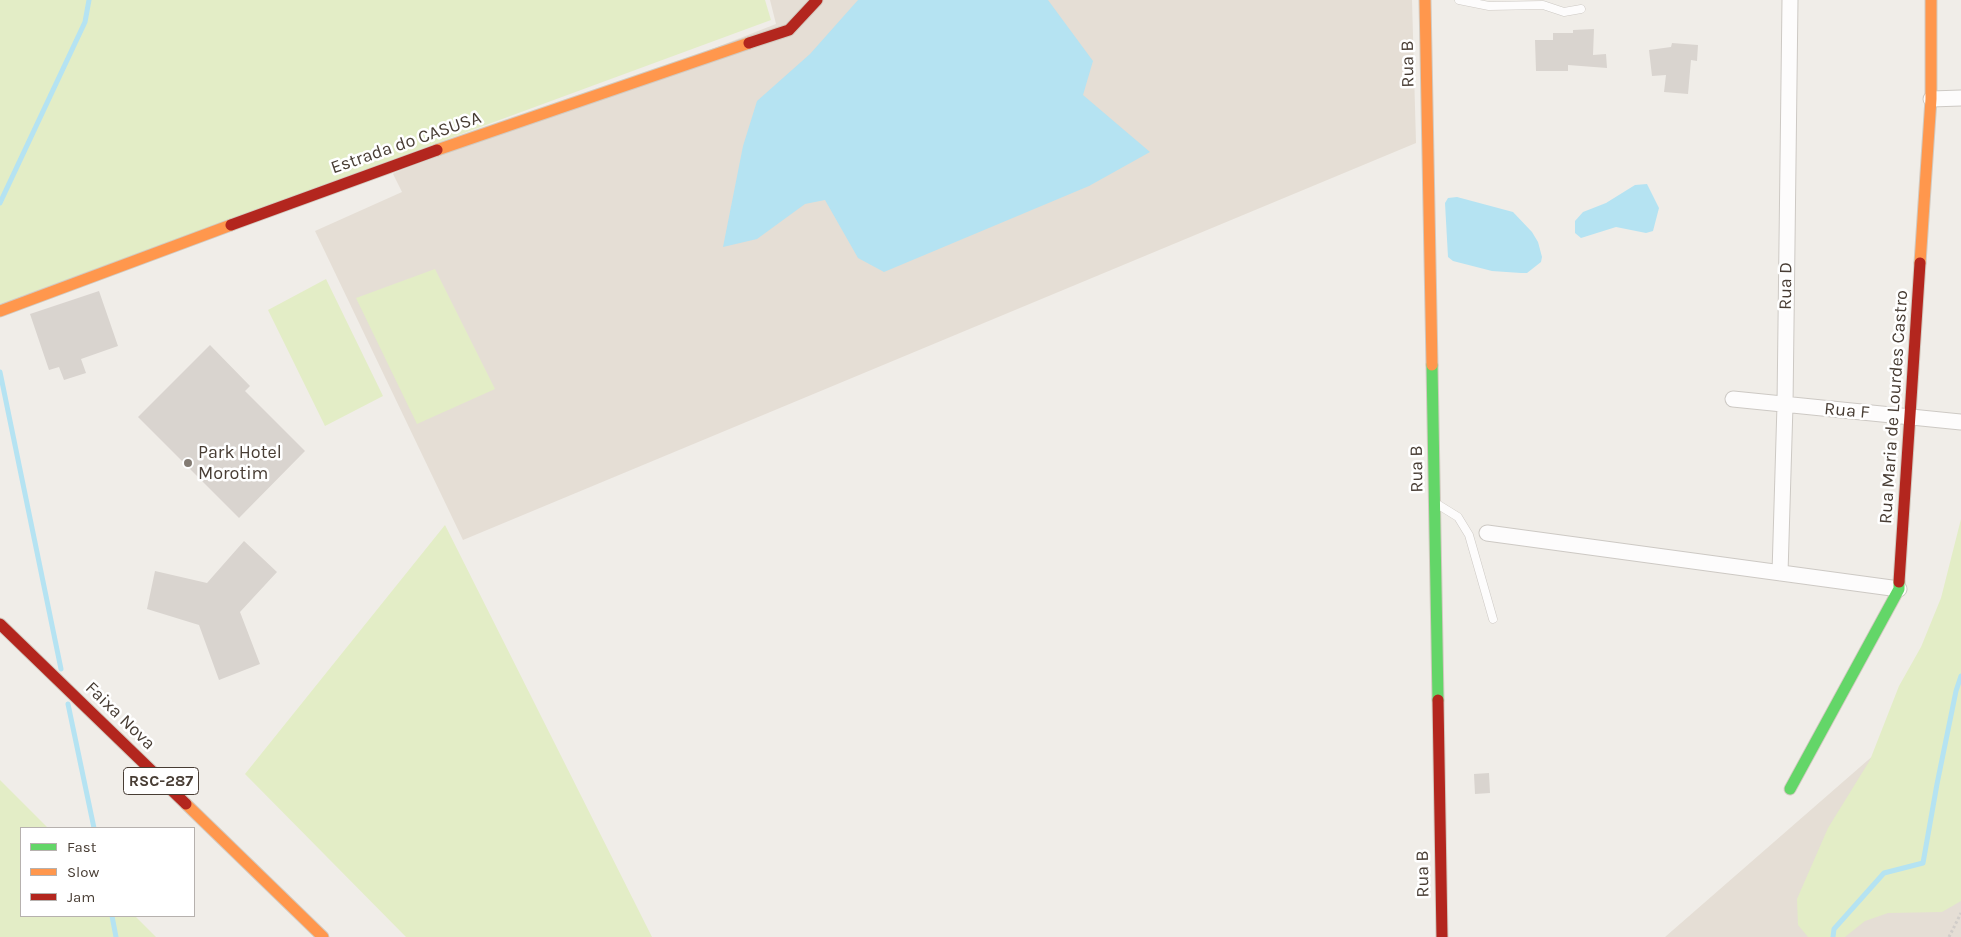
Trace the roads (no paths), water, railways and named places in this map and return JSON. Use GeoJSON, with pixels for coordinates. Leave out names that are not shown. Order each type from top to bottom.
{"type":"FeatureCollection","features":[{"type":"Feature","properties":{"kind":"main road","name":"Estrada do CASUSA"},"geometry":{"type":"LineString","coordinates":[[0,311],[390,166],[789,30],[816,0]]}},
{"type":"Feature","properties":{"kind":"main road","name":"Rua B"},"geometry":{"type":"LineString","coordinates":[[1424,0],[1442,937]]}},
{"type":"Feature","properties":{"kind":"main road","name":"Rua Maria de Lourdes Castro"},"geometry":{"type":"LineString","coordinates":[[1790,789],[1899,589],[1912,417],[1931,99],[1931,0]]}},
{"type":"Feature","properties":{"kind":"main road","name":"Faixa Nova"},"geometry":{"type":"LineString","coordinates":[[0,624],[323,937]]}},
{"type":"Feature","properties":{"kind":"street","name":"Rua D"},"geometry":{"type":"LineString","coordinates":[[1780,573],[1785,405],[1790,0]]}},
{"type":"Feature","properties":{"kind":"street"},"geometry":{"type":"LineString","coordinates":[[1931,99],[1961,98]]}},
{"type":"Feature","properties":{"kind":"street","name":"Rua F"},"geometry":{"type":"LineString","coordinates":[[1732,399],[1961,422]]}},
{"type":"Feature","properties":{"kind":"street"},"geometry":{"type":"LineString","coordinates":[[1487,532],[1899,589]]}},
{"type":"Feature","properties":{"kind":"lane"},"geometry":{"type":"LineString","coordinates":[[1459,0],[1490,6],[1543,5],[1564,12],[1581,9]]}},
{"type":"Feature","properties":{"kind":"lane"},"geometry":{"type":"LineString","coordinates":[[1435,502],[1458,517],[1469,535],[1493,619]]}},
{"type":"Feature","properties":{"kind":"water"},"geometry":{"type":"Polygon","coordinates":[[[858,0],[1048,0],[1093,61],[1083,95],[1150,152],[1089,186],[884,272],[858,258],[825,200],[805,204],[757,239],[723,247],[743,146],[757,101],[810,54],[858,0]]]}},
{"type":"Feature","properties":{"kind":"water"},"geometry":{"type":"Polygon","coordinates":[[[1647,184],[1659,208],[1653,231],[1646,233],[1616,227],[1581,238],[1575,233],[1575,221],[1583,212],[1606,203],[1635,185],[1647,184]]]}},
{"type":"Feature","properties":{"kind":"water"},"geometry":{"type":"Polygon","coordinates":[[[1457,197],[1513,212],[1532,232],[1538,242],[1542,257],[1541,262],[1527,273],[1521,273],[1492,271],[1453,261],[1448,257],[1445,203],[1448,198],[1457,197]]]}},
{"type":"Feature","properties":{"kind":"waterway"},"geometry":{"type":"LineString","coordinates":[[0,203],[85,22],[89,0]]}},
{"type":"Feature","properties":{"kind":"waterway"},"geometry":{"type":"LineString","coordinates":[[0,372],[61,669]]}},
{"type":"Feature","properties":{"kind":"waterway"},"geometry":{"type":"LineString","coordinates":[[1833,937],[1834,929],[1884,873],[1923,863],[1937,784],[1956,691],[1961,676]]}},
{"type":"Feature","properties":{"kind":"waterway"},"geometry":{"type":"LineString","coordinates":[[68,704],[94,827]]}},
{"type":"Feature","properties":{"kind":"waterway"},"geometry":{"type":"LineString","coordinates":[[112,917],[116,937]]}},
{"type":"Feature","properties":{"kind":"place","name":"Park Hotel Morotim"},"geometry":{"type":"Point","coordinates":[188,463]}}]}
